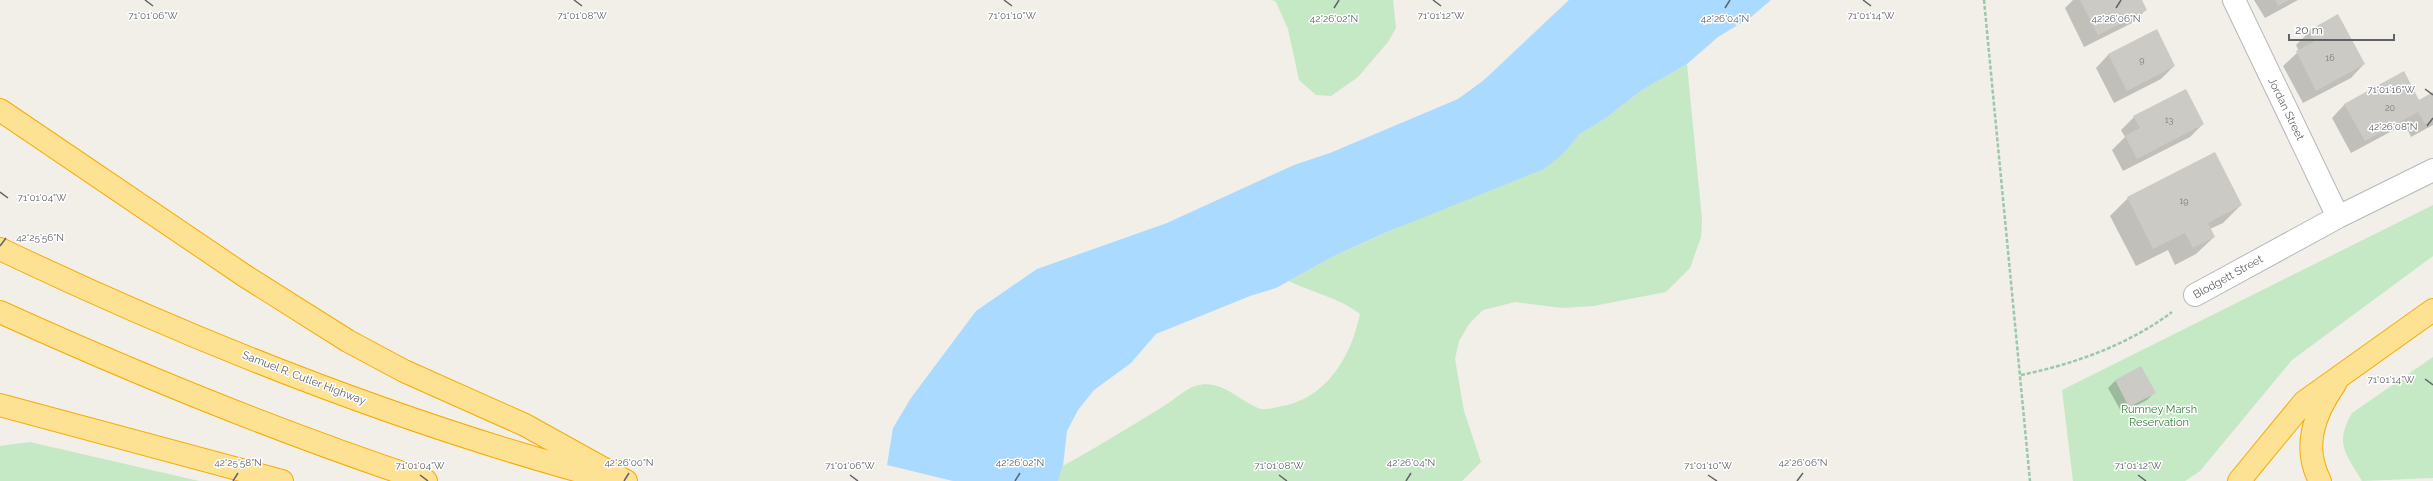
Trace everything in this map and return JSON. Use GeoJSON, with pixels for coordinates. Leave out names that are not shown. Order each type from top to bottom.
{"type":"FeatureCollection","features":[{"type":"Feature","properties":{"kind":"highway"},"geometry":{"type":"LineString","coordinates":[[0,110],[245,276],[348,341],[404,371],[524,425],[626,481]]}},
{"type":"Feature","properties":{"kind":"highway","name":"Samuel R. Cutler Highway"},"geometry":{"type":"LineString","coordinates":[[0,249],[143,314],[315,383],[458,433],[617,481]]}},
{"type":"Feature","properties":{"kind":"highway"},"geometry":{"type":"LineString","coordinates":[[2239,481],[2304,402],[2320,388],[2347,372],[2433,310]]}},
{"type":"Feature","properties":{"kind":"highway"},"geometry":{"type":"LineString","coordinates":[[0,312],[102,358],[222,407],[426,481]]}},
{"type":"Feature","properties":{"kind":"highway"},"geometry":{"type":"LineString","coordinates":[[2320,481],[2312,466],[2310,448],[2312,430],[2326,397],[2347,372]]}},
{"type":"Feature","properties":{"kind":"highway"},"geometry":{"type":"LineString","coordinates":[[0,405],[282,481]]}},
{"type":"Feature","properties":{"kind":"street","name":"Jordan Street"},"geometry":{"type":"LineString","coordinates":[[2234,0],[2338,217]]}},
{"type":"Feature","properties":{"kind":"street","name":"Blodgett Street"},"geometry":{"type":"LineString","coordinates":[[2195,295],[2338,217],[2433,170]]}},
{"type":"Feature","properties":{"kind":"path"},"geometry":{"type":"LineString","coordinates":[[1984,0],[2006,252],[2021,375],[2030,481]]}},
{"type":"Feature","properties":{"kind":"path","name":"Blodgett Street"},"geometry":{"type":"LineString","coordinates":[[2021,375],[2059,367],[2108,348],[2159,321],[2195,295]]}},
{"type":"Feature","properties":{"kind":"green space"},"geometry":{"type":"Polygon","coordinates":[[[1272,0],[1393,0],[1396,28],[1388,42],[1358,77],[1331,96],[1316,95],[1299,80],[1288,29],[1276,2],[1272,0]]]}},
{"type":"Feature","properties":{"kind":"green space"},"geometry":{"type":"Polygon","coordinates":[[[1687,64],[1702,220],[1701,237],[1690,268],[1666,292],[1593,306],[1562,308],[1515,302],[1483,310],[1469,324],[1459,341],[1455,359],[1464,411],[1481,462],[1462,481],[1058,481],[1063,466],[1127,429],[1195,386],[1204,384],[1220,387],[1250,404],[1263,409],[1271,409],[1295,403],[1310,396],[1323,386],[1334,374],[1343,360],[1356,330],[1360,314],[1343,303],[1289,281],[1336,255],[1563,154],[1580,134],[1606,118],[1642,90],[1687,64]]]}},
{"type":"Feature","properties":{"kind":"green space","name":"Rumney Marsh Reservation"},"geometry":{"type":"Polygon","coordinates":[[[2433,205],[2433,256],[2292,360],[2200,471],[2185,481],[2073,481],[2062,390],[2433,205]]]}},
{"type":"Feature","properties":{"kind":"green space"},"geometry":{"type":"Polygon","coordinates":[[[2433,357],[2433,478],[2362,481],[2344,448],[2344,433],[2352,413],[2433,357]]]}},
{"type":"Feature","properties":{"kind":"green space"},"geometry":{"type":"Polygon","coordinates":[[[30,442],[199,481],[0,481],[0,446],[30,442]]]}},
{"type":"Feature","properties":{"kind":"water"},"geometry":{"type":"Polygon","coordinates":[[[1569,0],[1771,0],[1751,17],[1718,37],[1687,64],[1642,90],[1606,118],[1580,134],[1563,154],[1544,169],[1387,232],[1336,255],[1276,288],[1250,296],[1156,334],[1131,363],[1094,390],[1078,410],[1067,431],[1063,466],[1058,481],[953,481],[887,465],[893,428],[911,398],[976,311],[1037,269],[1167,223],[1294,165],[1330,153],[1458,99],[1484,80],[1569,0]]]}},
{"type":"Feature","properties":{"kind":"building"},"geometry":{"type":"Polygon","coordinates":[[[2080,0],[2142,0],[2147,10],[2098,35],[2080,0]]]}},
{"type":"Feature","properties":{"kind":"building"},"geometry":{"type":"Polygon","coordinates":[[[2275,0],[2289,0],[2278,6],[2275,0]]]}},
{"type":"Feature","properties":{"kind":"building"},"geometry":{"type":"Polygon","coordinates":[[[2338,14],[2365,64],[2316,91],[2296,51],[2314,42],[2308,31],[2338,14]]]}},
{"type":"Feature","properties":{"kind":"building"},"geometry":{"type":"Polygon","coordinates":[[[2157,29],[2175,66],[2127,91],[2108,54],[2157,29]]]}},
{"type":"Feature","properties":{"kind":"building"},"geometry":{"type":"Polygon","coordinates":[[[2404,71],[2419,100],[2433,92],[2433,120],[2425,124],[2418,112],[2365,141],[2344,104],[2404,71]]]}},
{"type":"Feature","properties":{"kind":"building"},"geometry":{"type":"Polygon","coordinates":[[[2186,89],[2204,124],[2137,159],[2125,136],[2140,128],[2133,116],[2186,89]]]}},
{"type":"Feature","properties":{"kind":"building"},"geometry":{"type":"Polygon","coordinates":[[[2215,152],[2242,205],[2208,223],[2215,237],[2193,248],[2185,233],[2153,249],[2127,197],[2215,152]]]}},
{"type":"Feature","properties":{"kind":"building"},"geometry":{"type":"Polygon","coordinates":[[[2141,366],[2156,393],[2129,407],[2115,380],[2141,366]]]}}]}
